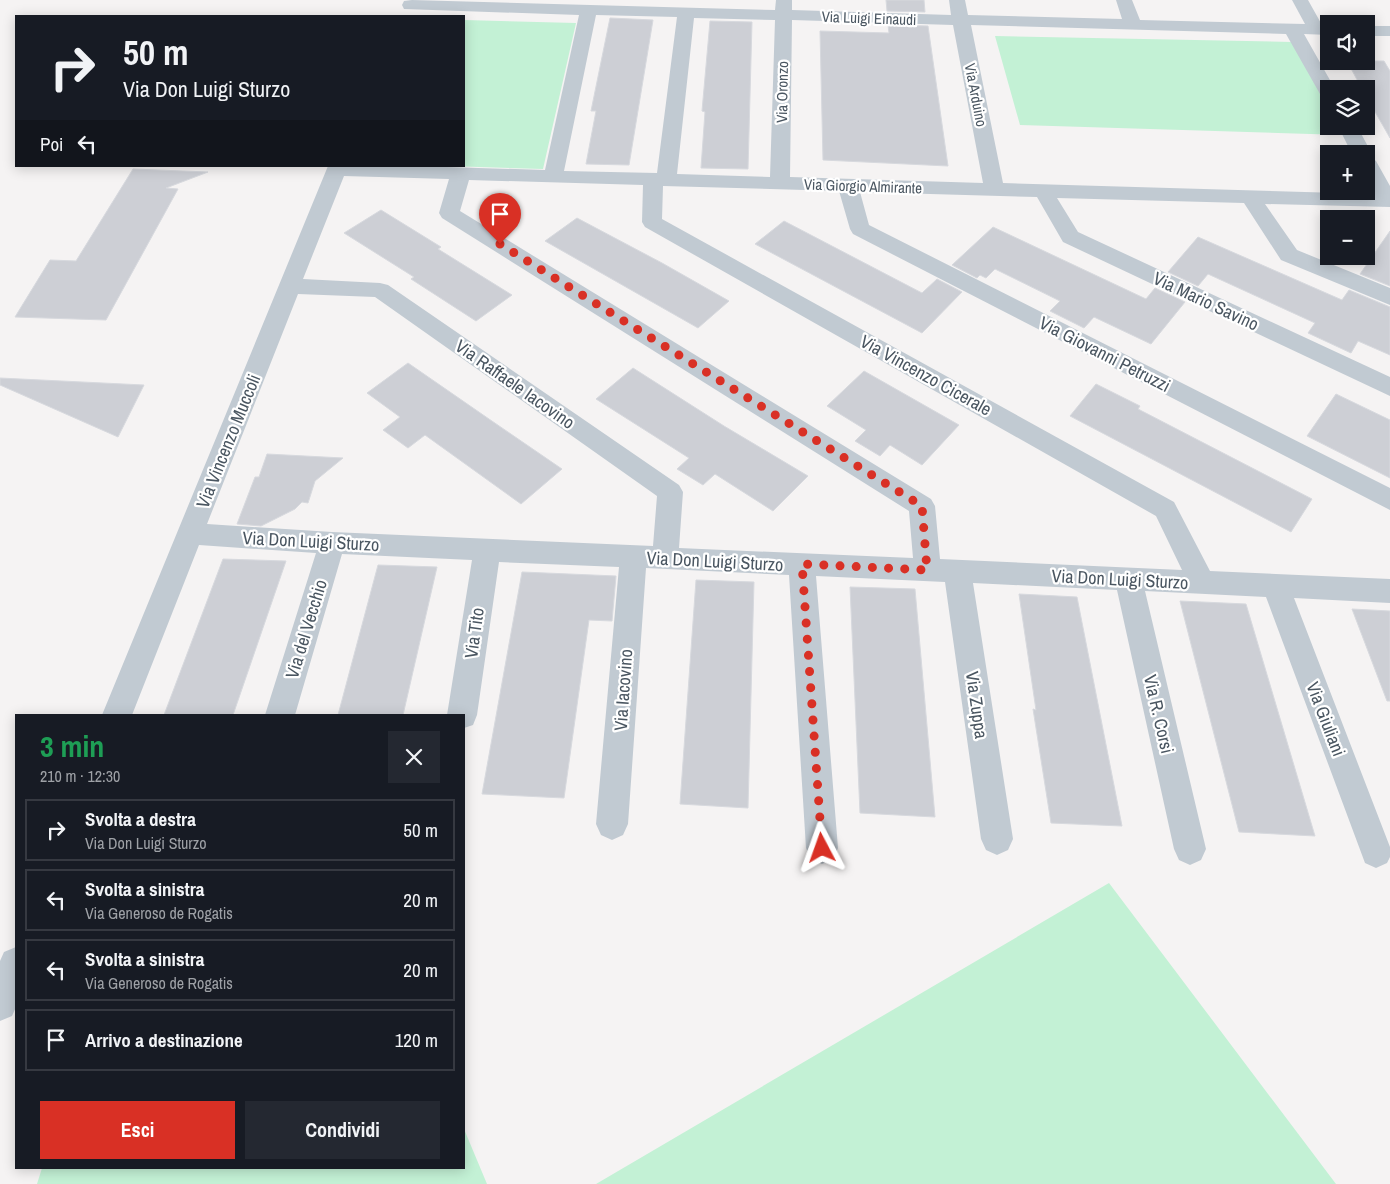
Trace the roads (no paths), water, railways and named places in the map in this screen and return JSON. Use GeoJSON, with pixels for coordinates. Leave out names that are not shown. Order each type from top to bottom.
{"type":"FeatureCollection","features":[{"type":"Feature","properties":{"kind":"street","name":"Via Arduino"},"geometry":{"type":"LineString","coordinates":[[958,0],[994,190]]}},
{"type":"Feature","properties":{"kind":"street"},"geometry":{"type":"LineString","coordinates":[[1124,0],[1133,25]]}},
{"type":"Feature","properties":{"kind":"street"},"geometry":{"type":"LineString","coordinates":[[1300,0],[1320,27]]}},
{"type":"Feature","properties":{"kind":"street","name":"Via Luigi Einaudi"},"geometry":{"type":"LineString","coordinates":[[409,7],[513,4],[602,7],[686,13],[784,8],[962,20],[1320,30]]}},
{"type":"Feature","properties":{"kind":"street"},"geometry":{"type":"LineString","coordinates":[[553,177],[602,7]]}},
{"type":"Feature","properties":{"kind":"street","name":"Via Oronzo"},"geometry":{"type":"LineString","coordinates":[[780,184],[784,8]]}},
{"type":"Feature","properties":{"kind":"street"},"geometry":{"type":"LineString","coordinates":[[660,180],[686,13]]}},
{"type":"Feature","properties":{"kind":"street"},"geometry":{"type":"LineString","coordinates":[[1292,29],[1321,80]]}},
{"type":"Feature","properties":{"kind":"street"},"geometry":{"type":"LineString","coordinates":[[1375,31],[1390,32]]}},
{"type":"Feature","properties":{"kind":"street","name":"Via Giorgio Almirante"},"geometry":{"type":"LineString","coordinates":[[337,168],[553,177],[1389,201]]}},
{"type":"Feature","properties":{"kind":"street","name":"Via Vincenzo Muccoli"},"geometry":{"type":"LineString","coordinates":[[117,714],[337,168]]}},
{"type":"Feature","properties":{"kind":"street"},"geometry":{"type":"LineString","coordinates":[[461,174],[449,212],[922,506],[927,570]]}},
{"type":"Feature","properties":{"kind":"street"},"geometry":{"type":"LineString","coordinates":[[1375,177],[1389,201]]}},
{"type":"Feature","properties":{"kind":"street","name":"Via Vincenzo Cicerale"},"geometry":{"type":"LineString","coordinates":[[660,180],[652,222],[1165,509],[1202,582]]}},
{"type":"Feature","properties":{"kind":"street","name":"Via Giovanni Petruzzi"},"geometry":{"type":"LineString","coordinates":[[848,186],[860,229],[1390,500]]}},
{"type":"Feature","properties":{"kind":"street","name":"Via Mario Savino"},"geometry":{"type":"LineString","coordinates":[[1044,192],[1070,237],[1390,387]]}},
{"type":"Feature","properties":{"kind":"street"},"geometry":{"type":"LineString","coordinates":[[1251,198],[1289,255],[1390,297]]}},
{"type":"Feature","properties":{"kind":"street","name":"Via Raffaele Iacovino"},"geometry":{"type":"LineString","coordinates":[[290,286],[380,290],[670,492],[664,558]]}},
{"type":"Feature","properties":{"kind":"street","name":"Via Don Luigi Sturzo"},"geometry":{"type":"LineString","coordinates":[[190,534],[332,543],[1390,591]]}},
{"type":"Feature","properties":{"kind":"street","name":"Via del Vecchio"},"geometry":{"type":"LineString","coordinates":[[280,714],[332,543]]}},
{"type":"Feature","properties":{"kind":"street","name":"Via Tito"},"geometry":{"type":"LineString","coordinates":[[462,714],[487,550]]}},
{"type":"Feature","properties":{"kind":"street","name":"Via Iacovino"},"geometry":{"type":"LineString","coordinates":[[612,824],[632,557]]}},
{"type":"Feature","properties":{"kind":"street"},"geometry":{"type":"LineString","coordinates":[[802,564],[822,848]]}},
{"type":"Feature","properties":{"kind":"street","name":"Via Zuppa"},"geometry":{"type":"LineString","coordinates":[[957,571],[997,839]]}},
{"type":"Feature","properties":{"kind":"street","name":"Via R. Corsi"},"geometry":{"type":"LineString","coordinates":[[1128,579],[1190,849]]}},
{"type":"Feature","properties":{"kind":"street","name":"Via Giuliani"},"geometry":{"type":"LineString","coordinates":[[1276,586],[1376,852]]}},
{"type":"Feature","properties":{"kind":"street"},"geometry":{"type":"LineString","coordinates":[[0,1004],[15,966]]}}]}
